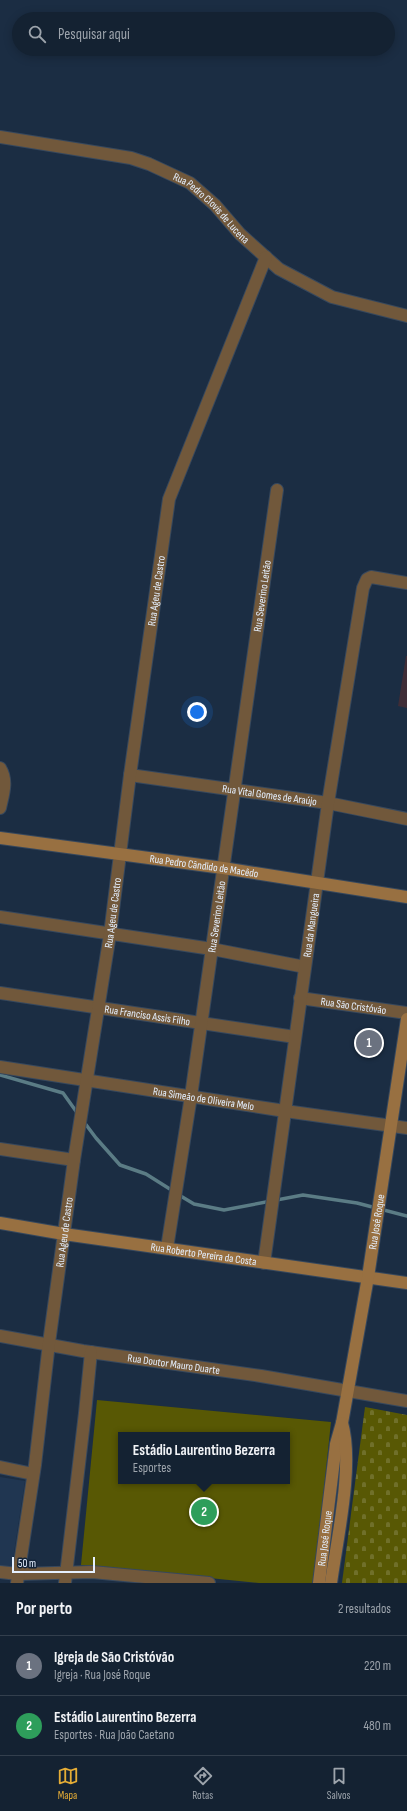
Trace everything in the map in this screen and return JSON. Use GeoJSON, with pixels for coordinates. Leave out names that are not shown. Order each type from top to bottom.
{"type":"FeatureCollection","features":[{"type":"Feature","properties":{"kind":"street","name":"Rua Pedro Clovis de Lucena"},"geometry":{"type":"LineString","coordinates":[[0,137],[131,158],[149,164],[190,183],[215,205],[240,234],[279,269],[332,297],[407,316]]}},
{"type":"Feature","properties":{"kind":"street","name":"Rua Ageu de Castro"},"geometry":{"type":"LineString","coordinates":[[17,1579],[33,1474],[74,1160],[110,934],[130,775],[169,499],[266,257]]}},
{"type":"Feature","properties":{"kind":"street","name":"Rua Severino Leitão"},"geometry":{"type":"LineString","coordinates":[[167,1248],[191,1096],[222,868],[277,490]]}},
{"type":"Feature","properties":{"kind":"street","name":"Rua da Mangueira"},"geometry":{"type":"LineString","coordinates":[[264,1263],[328,803],[362,588],[366,579],[371,577],[407,584]]}},
{"type":"Feature","properties":{"kind":"street"},"geometry":{"type":"LineString","coordinates":[[0,768],[4,778],[0,808]]}},
{"type":"Feature","properties":{"kind":"street","name":"Rua Vital Gomes de Araújo"},"geometry":{"type":"LineString","coordinates":[[130,775],[328,803],[407,820]]}},
{"type":"Feature","properties":{"kind":"street","name":"Rua Pedro Cândido de Macêdo"},"geometry":{"type":"LineString","coordinates":[[0,838],[222,868],[407,897]]}},
{"type":"Feature","properties":{"kind":"street"},"geometry":{"type":"LineString","coordinates":[[0,917],[212,949],[305,967]]}},
{"type":"Feature","properties":{"kind":"street","name":"Rua Franciso Assis Filho"},"geometry":{"type":"LineString","coordinates":[[0,993],[295,1037]]}},
{"type":"Feature","properties":{"kind":"street","name":"Rua São Cristóvão"},"geometry":{"type":"LineString","coordinates":[[300,998],[407,1013]]}},
{"type":"Feature","properties":{"kind":"street","name":"Rua José Roque"},"geometry":{"type":"LineString","coordinates":[[319,1583],[334,1452],[342,1423],[368,1277],[407,1019]]}},
{"type":"Feature","properties":{"kind":"street","name":"Rua Simeão de Oliveira Melo"},"geometry":{"type":"LineString","coordinates":[[0,1067],[285,1111],[407,1128]]}},
{"type":"Feature","properties":{"kind":"street"},"geometry":{"type":"LineString","coordinates":[[0,1149],[74,1160]]}},
{"type":"Feature","properties":{"kind":"street","name":"Rua Roberto Pereira da Costa"},"geometry":{"type":"LineString","coordinates":[[0,1223],[64,1234],[407,1283]]}},
{"type":"Feature","properties":{"kind":"street","name":"Rua Doutor Mauro Duarte"},"geometry":{"type":"LineString","coordinates":[[0,1336],[49,1343],[91,1352],[205,1367],[407,1401]]}},
{"type":"Feature","properties":{"kind":"street"},"geometry":{"type":"LineString","coordinates":[[66,1578],[91,1352]]}},
{"type":"Feature","properties":{"kind":"street","name":"Rua José Roque"},"geometry":{"type":"LineString","coordinates":[[331,1583],[343,1498],[347,1447],[342,1423]]}},
{"type":"Feature","properties":{"kind":"street"},"geometry":{"type":"LineString","coordinates":[[0,1468],[33,1474]]}},
{"type":"Feature","properties":{"kind":"street"},"geometry":{"type":"LineString","coordinates":[[0,1572],[17,1579],[66,1578],[92,1572],[160,1580],[209,1583]]}},
{"type":"Feature","properties":{"kind":"shaded area"},"geometry":{"type":"Polygon","coordinates":[[[407,656],[407,708],[398,706],[407,656]]]}},
{"type":"Feature","properties":{"kind":"shaded area"},"geometry":{"type":"Polygon","coordinates":[[[0,1477],[25,1481],[11,1572],[0,1570],[0,1477]]]}},
{"type":"Feature","properties":{"kind":"green space"},"geometry":{"type":"Polygon","coordinates":[[[97,1400],[331,1422],[314,1583],[259,1583],[81,1565],[97,1400]]]}},
{"type":"Feature","properties":{"kind":"green space"},"geometry":{"type":"Polygon","coordinates":[[[365,1407],[407,1415],[407,1583],[342,1583],[365,1407]]]}},
{"type":"Feature","properties":{"kind":"waterway"},"geometry":{"type":"LineString","coordinates":[[0,1075],[63,1093],[78,1114]]}},
{"type":"Feature","properties":{"kind":"waterway"},"geometry":{"type":"LineString","coordinates":[[84,1122],[120,1165],[146,1174],[173,1191]]}},
{"type":"Feature","properties":{"kind":"waterway"},"geometry":{"type":"LineString","coordinates":[[179,1195],[194,1204],[224,1210],[303,1195],[357,1203],[407,1216]]}},
{"type":"Feature","properties":{"kind":"place","name":"Igreja de São Cristóvão"},"geometry":{"type":"Point","coordinates":[369,1043]}},
{"type":"Feature","properties":{"kind":"place","name":"Estádio Laurentino Bezerra"},"geometry":{"type":"Point","coordinates":[204,1512]}}]}
